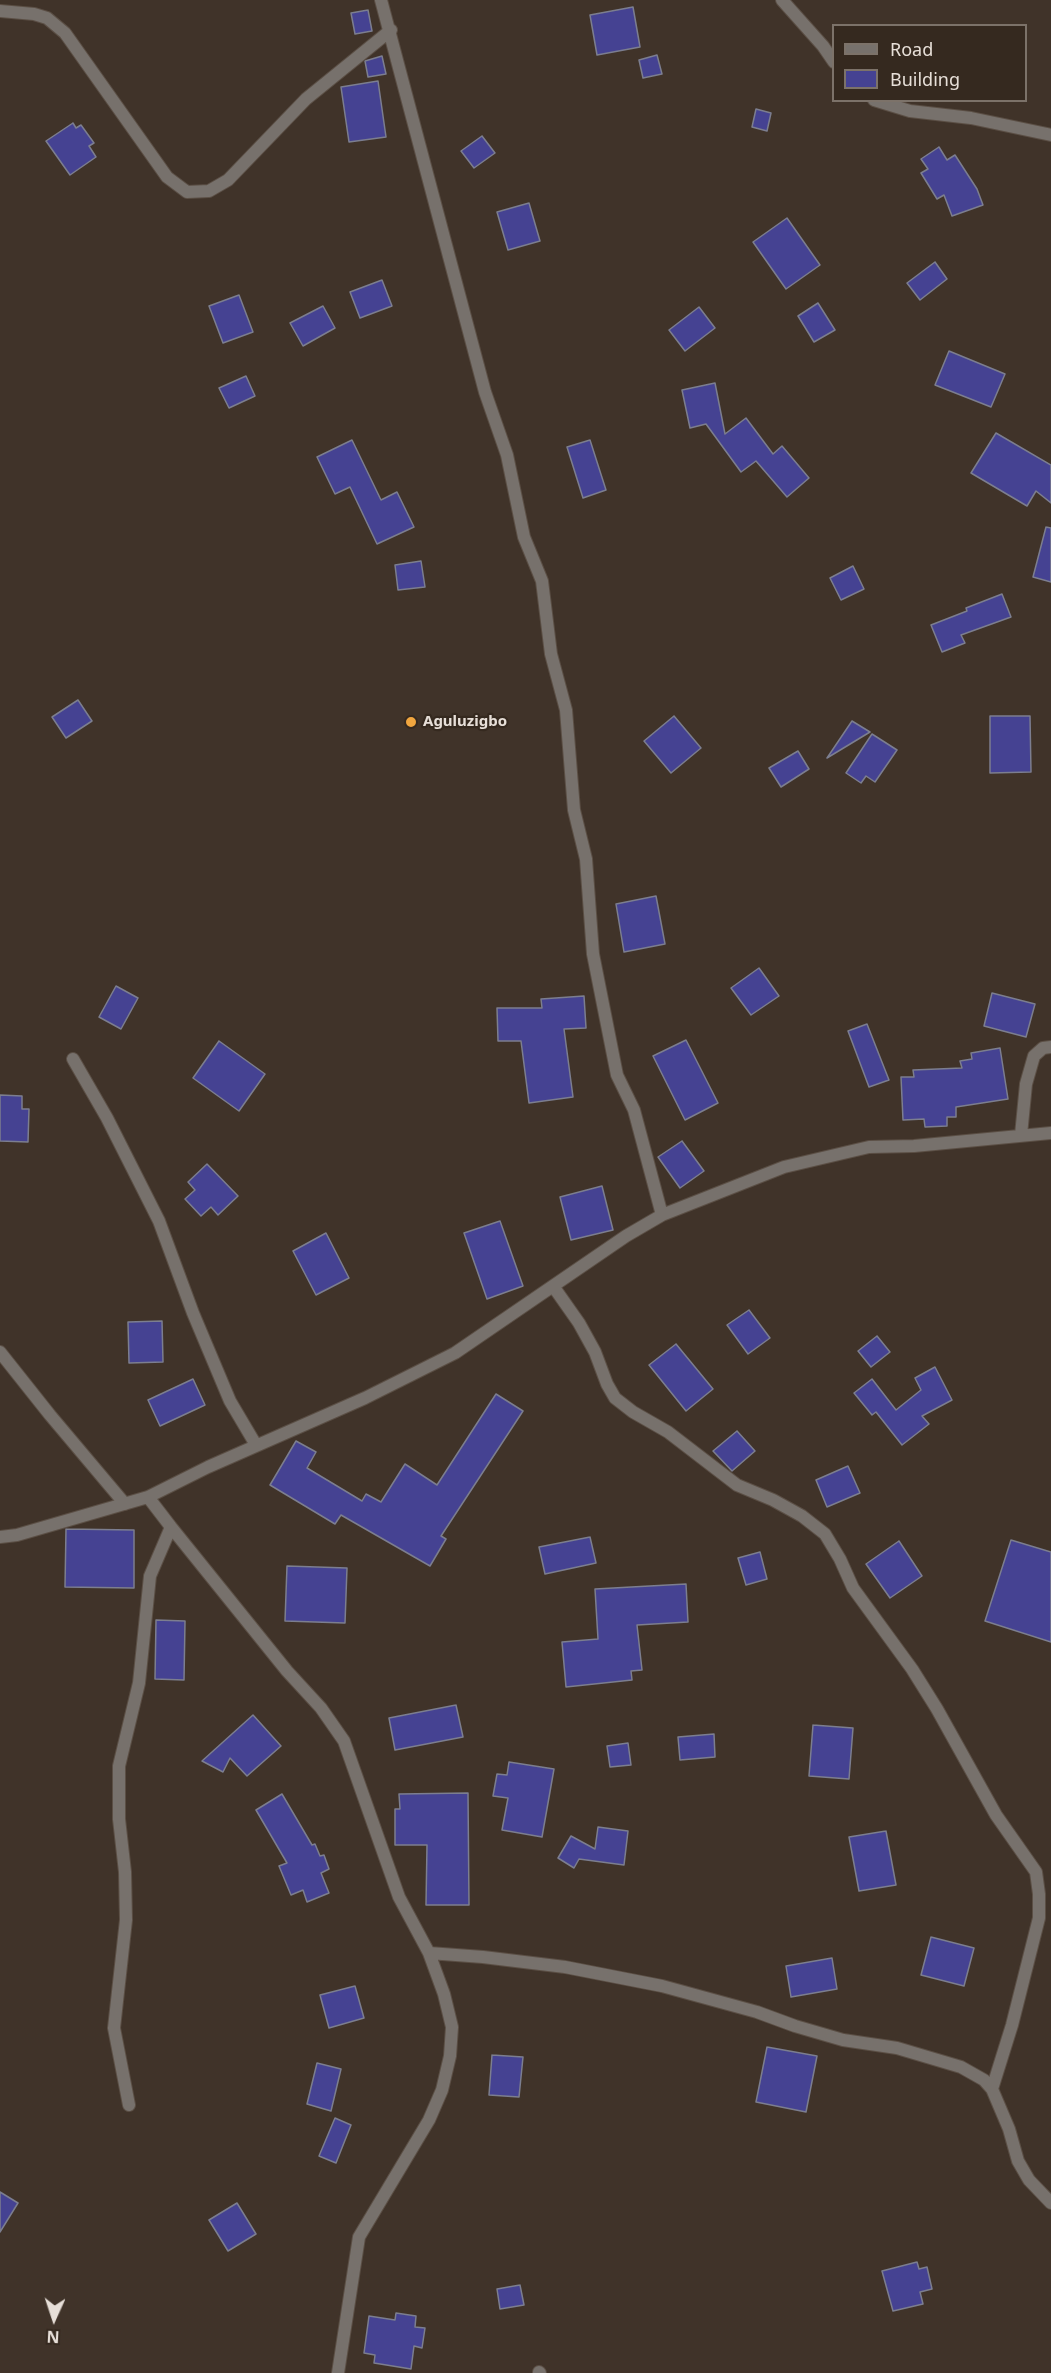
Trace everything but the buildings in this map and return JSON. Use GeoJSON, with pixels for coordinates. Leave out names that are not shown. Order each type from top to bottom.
{"type":"FeatureCollection","features":[{"type":"Feature","properties":{"kind":"street"},"geometry":{"type":"LineString","coordinates":[[381,0],[391,30],[485,392],[507,454],[524,537],[542,581],[551,654],[566,710],[574,810],[586,859],[592,954],[617,1075],[634,1110],[662,1215]]}},
{"type":"Feature","properties":{"kind":"street"},"geometry":{"type":"LineString","coordinates":[[782,0],[832,59]]}},
{"type":"Feature","properties":{"kind":"street"},"geometry":{"type":"LineString","coordinates":[[0,11],[18,11],[47,18],[65,33],[167,177],[187,192],[209,191],[228,180],[306,99],[391,30]]}},
{"type":"Feature","properties":{"kind":"street"},"geometry":{"type":"LineString","coordinates":[[880,102],[909,111],[971,118],[1051,135]]}},
{"type":"Feature","properties":{"kind":"street"},"geometry":{"type":"LineString","coordinates":[[1021,1135],[1026,1084],[1034,1056],[1043,1048],[1051,1047]]}},
{"type":"Feature","properties":{"kind":"street"},"geometry":{"type":"LineString","coordinates":[[73,1059],[107,1118],[159,1221],[230,1401],[256,1446]]}},
{"type":"Feature","properties":{"kind":"street"},"geometry":{"type":"LineString","coordinates":[[0,1537],[17,1535],[148,1497],[365,1398],[455,1353],[626,1236],[662,1215],[784,1167],[869,1147],[914,1146],[1051,1133]]}},
{"type":"Feature","properties":{"kind":"street"},"geometry":{"type":"LineString","coordinates":[[553,1286],[579,1323],[595,1352],[615,1398],[633,1412],[668,1432],[737,1485],[773,1500],[802,1516],[825,1534],[840,1559],[853,1588],[912,1669],[996,1815],[1036,1872],[1040,1894],[1039,1918],[1012,2025],[992,2089]]}},
{"type":"Feature","properties":{"kind":"street"},"geometry":{"type":"LineString","coordinates":[[0,1352],[50,1416],[125,1504]]}},
{"type":"Feature","properties":{"kind":"street"},"geometry":{"type":"LineString","coordinates":[[148,1497],[287,1671],[321,1708],[344,1741],[399,1897],[429,1953],[444,1994],[452,2027],[450,2056],[442,2090],[429,2120],[359,2237],[338,2373]]}},
{"type":"Feature","properties":{"kind":"street"},"geometry":{"type":"LineString","coordinates":[[129,2105],[114,2028],[126,1920],[118,1766],[139,1683],[150,1576],[171,1527]]}},
{"type":"Feature","properties":{"kind":"street"},"geometry":{"type":"LineString","coordinates":[[429,1953],[565,1967],[662,1986],[757,2012],[843,2040],[897,2048],[961,2067],[984,2080],[992,2089],[1009,2128],[1018,2161],[1029,2180],[1051,2203]]}},
{"type":"Feature","properties":{"kind":"place","name":"Aguluzigbo"},"geometry":{"type":"Point","coordinates":[411,722]}}]}
